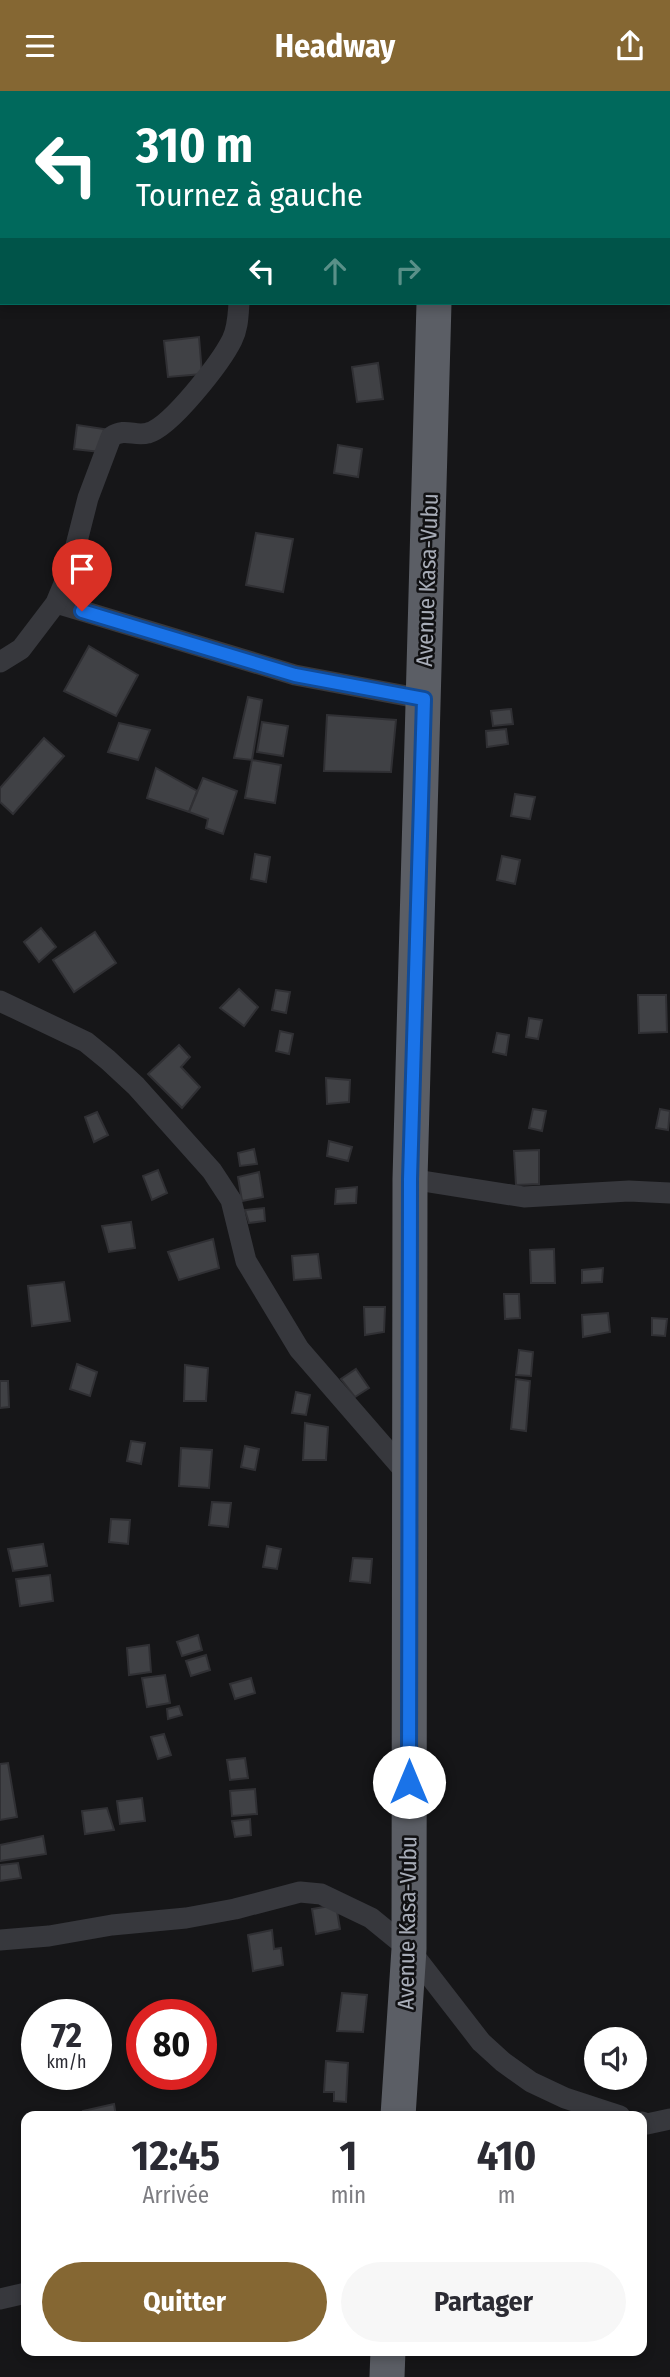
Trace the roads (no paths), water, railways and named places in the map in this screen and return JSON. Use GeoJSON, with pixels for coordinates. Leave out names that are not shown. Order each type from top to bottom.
{"type":"FeatureCollection","features":[{"type":"Feature","properties":{"kind":"highway","name":"Avenue Kasa-Vubu"},"geometry":{"type":"LineString","coordinates":[[398,2111],[409,1949],[410,1179],[434,305]]}},
{"type":"Feature","properties":{"kind":"highway"},"geometry":{"type":"LineString","coordinates":[[387,2377],[388,2356]]}},
{"type":"Feature","properties":{"kind":"street"},"geometry":{"type":"LineString","coordinates":[[0,662],[21,649],[56,603],[70,569],[88,498],[111,437],[119,432],[148,434],[178,411],[221,359],[238,325],[239,305]]}},
{"type":"Feature","properties":{"kind":"street"},"geometry":{"type":"LineString","coordinates":[[56,603],[295,675],[424,699]]}},
{"type":"Feature","properties":{"kind":"street"},"geometry":{"type":"LineString","coordinates":[[0,1001],[86,1042],[108,1059],[136,1086],[212,1171],[231,1200],[246,1261],[299,1349],[410,1477]]}},
{"type":"Feature","properties":{"kind":"street"},"geometry":{"type":"LineString","coordinates":[[410,1179],[524,1197],[629,1191],[670,1193]]}},
{"type":"Feature","properties":{"kind":"street"},"geometry":{"type":"LineString","coordinates":[[0,1940],[186,1918],[235,1909],[300,1892],[321,1894],[371,1918],[409,1949],[481,2042],[503,2062],[531,2082],[565,2098],[605,2111]]}},
{"type":"Feature","properties":{"kind":"street"},"geometry":{"type":"LineString","coordinates":[[647,2125],[670,2119]]}},
{"type":"Feature","properties":{"kind":"street"},"geometry":{"type":"LineString","coordinates":[[0,2299],[21,2294]]}}]}
